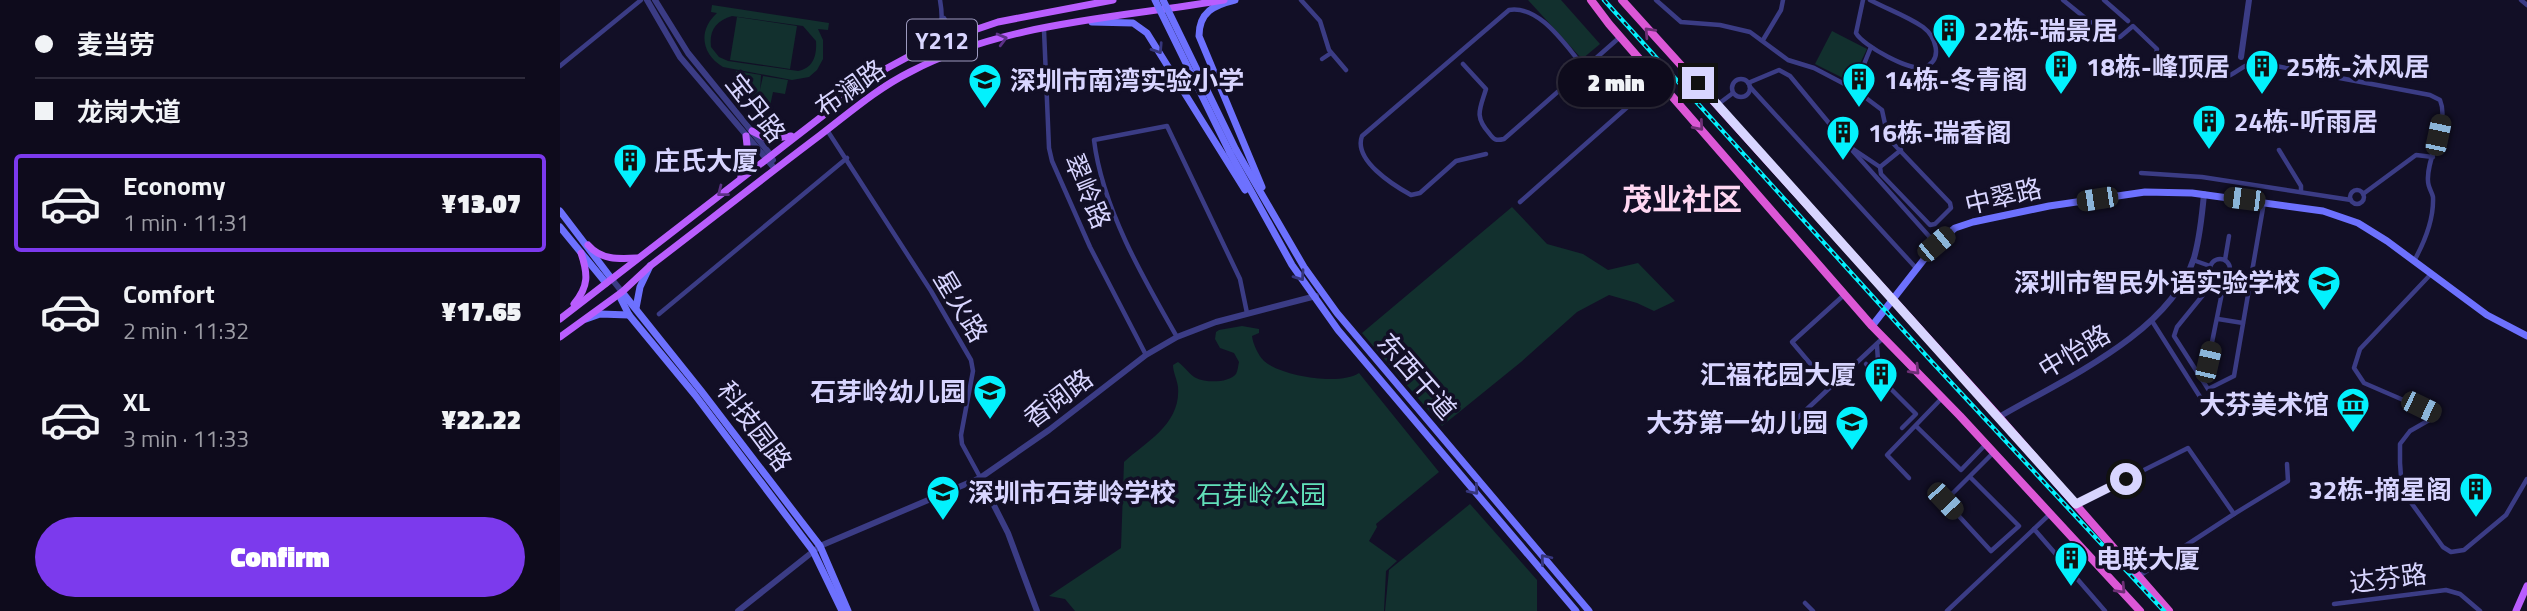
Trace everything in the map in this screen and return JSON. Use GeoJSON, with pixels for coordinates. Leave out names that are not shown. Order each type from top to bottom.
{"type":"FeatureCollection","features":[{"type":"Feature","properties":{"kind":"highway"},"geometry":{"type":"LineString","coordinates":[[1591,0],[1620,37],[1872,326],[1986,443],[2140,611]]}},
{"type":"Feature","properties":{"kind":"highway"},"geometry":{"type":"LineString","coordinates":[[1622,0],[1999,417],[2169,611]]}},
{"type":"Feature","properties":{"kind":"main road"},"geometry":{"type":"LineString","coordinates":[[1072,7],[1087,0]]}},
{"type":"Feature","properties":{"kind":"main road","name":"布澜路"},"geometry":{"type":"LineString","coordinates":[[562,317],[877,73],[930,45],[962,33],[998,22],[1113,0]]}},
{"type":"Feature","properties":{"kind":"main road"},"geometry":{"type":"LineString","coordinates":[[1155,0],[1233,151]]}},
{"type":"Feature","properties":{"kind":"main road"},"geometry":{"type":"LineString","coordinates":[[1163,0],[1233,151]]}},
{"type":"Feature","properties":{"kind":"main road","name":"布澜路"},"geometry":{"type":"LineString","coordinates":[[560,337],[864,101],[910,72],[1002,38],[1078,22],[1224,0]]}},
{"type":"Feature","properties":{"kind":"main road"},"geometry":{"type":"LineString","coordinates":[[1235,0],[1211,8],[1200,22],[1199,36],[1242,142],[1285,235]]}},
{"type":"Feature","properties":{"kind":"main road"},"geometry":{"type":"LineString","coordinates":[[1078,22],[1123,21],[1138,25],[1147,33],[1276,238]]}},
{"type":"Feature","properties":{"kind":"main road"},"geometry":{"type":"LineString","coordinates":[[739,178],[747,163],[749,134],[768,139],[795,135]]}},
{"type":"Feature","properties":{"kind":"main road","name":"东西干道"},"geometry":{"type":"LineString","coordinates":[[1233,151],[1324,294],[1360,343],[1589,611]]}},
{"type":"Feature","properties":{"kind":"main road","name":"东西干道"},"geometry":{"type":"LineString","coordinates":[[1233,151],[1276,238],[1338,330],[1576,611]]}},
{"type":"Feature","properties":{"kind":"main road","name":"中翠路"},"geometry":{"type":"LineString","coordinates":[[1872,326],[1936,244],[1955,228],[2049,206],[2145,192],[2204,194],[2264,202],[2323,211],[2358,223],[2387,241],[2487,315],[2527,336]]}},
{"type":"Feature","properties":{"kind":"main road"},"geometry":{"type":"LineString","coordinates":[[560,211],[593,251],[607,257],[638,258]]}},
{"type":"Feature","properties":{"kind":"main road"},"geometry":{"type":"LineString","coordinates":[[560,227],[608,280]]}},
{"type":"Feature","properties":{"kind":"main road"},"geometry":{"type":"LineString","coordinates":[[588,245],[608,280]]}},
{"type":"Feature","properties":{"kind":"main road"},"geometry":{"type":"LineString","coordinates":[[562,317],[581,295],[586,282],[587,275],[581,253]]}},
{"type":"Feature","properties":{"kind":"main road"},"geometry":{"type":"LineString","coordinates":[[636,308],[640,288],[650,266]]}},
{"type":"Feature","properties":{"kind":"main road","name":"科技园路"},"geometry":{"type":"LineString","coordinates":[[619,293],[636,308],[816,549],[848,611]]}},
{"type":"Feature","properties":{"kind":"main road","name":"科技园路"},"geometry":{"type":"LineString","coordinates":[[619,293],[629,315],[816,549],[842,611]]}},
{"type":"Feature","properties":{"kind":"main road"},"geometry":{"type":"LineString","coordinates":[[580,303],[585,318],[600,314],[629,315]]}},
{"type":"Feature","properties":{"kind":"main road"},"geometry":{"type":"LineString","coordinates":[[2516,611],[2527,586]]}},
{"type":"Feature","properties":{"kind":"street"},"geometry":{"type":"LineString","coordinates":[[560,66],[641,0]]}},
{"type":"Feature","properties":{"kind":"street","name":"宝丹路"},"geometry":{"type":"LineString","coordinates":[[647,0],[680,57],[768,156],[775,169]]}},
{"type":"Feature","properties":{"kind":"street","name":"宝丹路"},"geometry":{"type":"LineString","coordinates":[[655,0],[688,53],[749,134]]}},
{"type":"Feature","properties":{"kind":"street"},"geometry":{"type":"LineString","coordinates":[[940,0],[948,27],[962,33]]}},
{"type":"Feature","properties":{"kind":"street"},"geometry":{"type":"LineString","coordinates":[[1301,0],[1320,21],[1331,53],[1346,70]]}},
{"type":"Feature","properties":{"kind":"street"},"geometry":{"type":"LineString","coordinates":[[1656,0],[1681,22],[1750,32],[1788,60],[1814,68],[1854,89],[1882,110],[1888,138],[1951,205],[1935,224],[1927,223],[1881,174],[1880,167],[1846,144]]}},
{"type":"Feature","properties":{"kind":"street"},"geometry":{"type":"LineString","coordinates":[[1763,40],[1781,10],[1783,0]]}},
{"type":"Feature","properties":{"kind":"street"},"geometry":{"type":"LineString","coordinates":[[1863,0],[1856,33],[1863,43],[1913,68],[1925,67],[1933,61],[1937,49],[1933,38],[1924,28],[1870,0]]}},
{"type":"Feature","properties":{"kind":"street"},"geometry":{"type":"LineString","coordinates":[[2063,0],[2110,38],[2120,37],[2133,26],[2157,49],[2153,69],[2224,78],[2248,63],[2255,62],[2436,97],[2442,106],[2442,113],[2428,181],[2433,197],[2426,236],[2414,261]]}},
{"type":"Feature","properties":{"kind":"street"},"geometry":{"type":"LineString","coordinates":[[2104,0],[2128,21]]}},
{"type":"Feature","properties":{"kind":"street"},"geometry":{"type":"LineString","coordinates":[[2241,57],[2249,0]]}},
{"type":"Feature","properties":{"kind":"street"},"geometry":{"type":"LineString","coordinates":[[2521,0],[2527,5]]}},
{"type":"Feature","properties":{"kind":"street"},"geometry":{"type":"LineString","coordinates":[[1486,154],[1456,161],[1420,193],[1411,195],[1367,162],[1360,143],[1362,136],[1509,10],[1526,10],[1543,22],[1585,68]]}},
{"type":"Feature","properties":{"kind":"street"},"geometry":{"type":"LineString","coordinates":[[930,45],[939,33],[942,14]]}},
{"type":"Feature","properties":{"kind":"street","name":"翠岭路"},"geometry":{"type":"LineString","coordinates":[[1044,30],[1048,136],[1052,161],[1090,247],[1146,355]]}},
{"type":"Feature","properties":{"kind":"street"},"geometry":{"type":"LineString","coordinates":[[1463,64],[1486,89],[1479,122],[1493,139],[1498,141],[1504,139],[1620,37]]}},
{"type":"Feature","properties":{"kind":"street"},"geometry":{"type":"LineString","coordinates":[[1854,89],[1871,47]]}},
{"type":"Feature","properties":{"kind":"street"},"geometry":{"type":"LineString","coordinates":[[1322,59],[1331,53]]}},
{"type":"Feature","properties":{"kind":"street"},"geometry":{"type":"LineString","coordinates":[[1749,85],[1779,70],[1784,71],[1936,244]]}},
{"type":"Feature","properties":{"kind":"street"},"geometry":{"type":"LineString","coordinates":[[1520,202],[1659,79]]}},
{"type":"Feature","properties":{"kind":"street"},"geometry":{"type":"LineString","coordinates":[[1749,85],[1748,93],[1744,97],[1733,93],[1732,86],[1735,81],[1741,79],[1749,85],[1916,268]]}},
{"type":"Feature","properties":{"kind":"street"},"geometry":{"type":"LineString","coordinates":[[1717,105],[1733,93]]}},
{"type":"Feature","properties":{"kind":"street","name":"星火路"},"geometry":{"type":"LineString","coordinates":[[818,117],[847,158],[971,360],[973,371],[961,435],[962,444],[1008,533],[1037,611]]}},
{"type":"Feature","properties":{"kind":"street"},"geometry":{"type":"LineString","coordinates":[[1177,337],[1135,260],[1104,190],[1094,140],[1167,126],[1240,279],[1247,313]]}},
{"type":"Feature","properties":{"kind":"street"},"geometry":{"type":"LineString","coordinates":[[1880,167],[1901,150]]}},
{"type":"Feature","properties":{"kind":"street"},"geometry":{"type":"LineString","coordinates":[[2279,150],[2301,186],[2301,192]]}},
{"type":"Feature","properties":{"kind":"street"},"geometry":{"type":"LineString","coordinates":[[2363,194],[2416,155],[2433,157]]}},
{"type":"Feature","properties":{"kind":"street"},"geometry":{"type":"LineString","coordinates":[[659,314],[847,158]]}},
{"type":"Feature","properties":{"kind":"street"},"geometry":{"type":"LineString","coordinates":[[2141,173],[2202,177],[2351,200],[2355,204],[2360,204],[2364,199],[2363,194]]}},
{"type":"Feature","properties":{"kind":"street"},"geometry":{"type":"LineString","coordinates":[[2351,200],[2351,193],[2355,191],[2363,194]]}},
{"type":"Feature","properties":{"kind":"street","name":"中怡路"},"geometry":{"type":"LineString","coordinates":[[1999,417],[2118,348],[2152,321],[2178,290],[2193,260],[2204,194]]}},
{"type":"Feature","properties":{"kind":"street"},"geometry":{"type":"LineString","coordinates":[[2225,278],[2216,279],[2177,327],[2174,336],[2208,389],[2234,376],[2264,202]]}},
{"type":"Feature","properties":{"kind":"street"},"geometry":{"type":"LineString","coordinates":[[2197,371],[2208,362],[2225,278],[2230,268],[2225,260],[2229,236]]}},
{"type":"Feature","properties":{"kind":"street"},"geometry":{"type":"LineString","coordinates":[[2216,279],[2210,274],[2210,266],[2217,259],[2225,260]]}},
{"type":"Feature","properties":{"kind":"street"},"geometry":{"type":"LineString","coordinates":[[2193,260],[2210,266]]}},
{"type":"Feature","properties":{"kind":"street"},"geometry":{"type":"LineString","coordinates":[[2431,274],[2360,349],[2354,368],[2364,383],[2438,415],[2410,431],[2400,444],[2402,490],[2443,547],[2451,552],[2464,550],[2506,515],[2527,478]]}},
{"type":"Feature","properties":{"kind":"street","name":"科技园路"},"geometry":{"type":"LineString","coordinates":[[608,280],[619,293]]}},
{"type":"Feature","properties":{"kind":"street","name":"香阅路"},"geometry":{"type":"LineString","coordinates":[[738,611],[816,549],[980,478],[1059,423],[1146,355],[1177,337],[1247,313],[1324,294]]}},
{"type":"Feature","properties":{"kind":"street"},"geometry":{"type":"LineString","coordinates":[[1825,381],[1792,342],[1845,294]]}},
{"type":"Feature","properties":{"kind":"street"},"geometry":{"type":"LineString","coordinates":[[2218,319],[2243,323]]}},
{"type":"Feature","properties":{"kind":"street"},"geometry":{"type":"LineString","coordinates":[[2152,321],[2202,400]]}},
{"type":"Feature","properties":{"kind":"street"},"geometry":{"type":"LineString","coordinates":[[1791,424],[1884,337]]}},
{"type":"Feature","properties":{"kind":"street"},"geometry":{"type":"LineString","coordinates":[[1877,345],[1879,377]]}},
{"type":"Feature","properties":{"kind":"street"},"geometry":{"type":"LineString","coordinates":[[1866,364],[1916,414],[1902,428]]}},
{"type":"Feature","properties":{"kind":"street"},"geometry":{"type":"LineString","coordinates":[[1909,478],[1887,455],[1943,398]]}},
{"type":"Feature","properties":{"kind":"street"},"geometry":{"type":"LineString","coordinates":[[1916,426],[1961,470],[1986,443]]}},
{"type":"Feature","properties":{"kind":"street"},"geometry":{"type":"LineString","coordinates":[[2076,504],[2188,448],[2234,514]]}},
{"type":"Feature","properties":{"kind":"street"},"geometry":{"type":"LineString","coordinates":[[1970,477],[2019,526],[1991,551],[1945,501],[1994,452]]}},
{"type":"Feature","properties":{"kind":"street"},"geometry":{"type":"LineString","coordinates":[[2139,576],[2288,481],[2287,464]]}},
{"type":"Feature","properties":{"kind":"street"},"geometry":{"type":"LineString","coordinates":[[1947,611],[2051,513]]}},
{"type":"Feature","properties":{"kind":"street"},"geometry":{"type":"LineString","coordinates":[[2034,529],[2105,611]]}},
{"type":"Feature","properties":{"kind":"street","name":"达芬路"},"geometry":{"type":"LineString","coordinates":[[2334,604],[2446,590],[2460,594],[2480,611]]}},
{"type":"Feature","properties":{"kind":"street"},"geometry":{"type":"LineString","coordinates":[[1805,603],[1813,611]]}},
{"type":"Feature","properties":{"kind":"green space"},"geometry":{"type":"Polygon","coordinates":[[[1528,0],[1561,0],[1600,44],[1582,59],[1528,0]]]}},
{"type":"Feature","properties":{"kind":"green space"},"geometry":{"type":"Polygon","coordinates":[[[712,5],[829,23],[828,30],[818,29],[823,40],[823,59],[809,77],[792,80],[723,67],[706,49],[707,27],[717,13],[711,12],[712,5]],[[732,16],[715,27],[711,36],[711,47],[719,57],[728,61],[798,71],[811,64],[816,52],[816,41],[803,26],[732,16]]]}},
{"type":"Feature","properties":{"kind":"green space"},"geometry":{"type":"Polygon","coordinates":[[[737,17],[797,26],[790,69],[730,60],[737,17]]]}},
{"type":"Feature","properties":{"kind":"green space"},"geometry":{"type":"Polygon","coordinates":[[[1832,31],[1867,49],[1851,82],[1815,64],[1832,31]]]}},
{"type":"Feature","properties":{"kind":"green space"},"geometry":{"type":"Polygon","coordinates":[[[736,71],[761,75],[760,90],[763,76],[788,80],[785,94],[773,92],[770,106],[746,102],[748,88],[734,85],[736,71]]]}},
{"type":"Feature","properties":{"kind":"green space"},"geometry":{"type":"Polygon","coordinates":[[[1512,207],[1547,244],[1583,254],[1608,270],[1638,263],[1675,301],[1654,311],[1609,295],[1577,312],[1442,426],[1362,333],[1512,207]]]}},
{"type":"Feature","properties":{"kind":"green space","name":"石芽岭公园"},"geometry":{"type":"Polygon","coordinates":[[[1242,326],[1259,329],[1259,333],[1252,336],[1258,353],[1264,361],[1283,371],[1325,379],[1339,379],[1359,373],[1439,472],[1376,524],[1369,541],[1397,561],[1386,571],[1384,611],[1075,611],[1065,599],[1049,596],[1121,548],[1124,462],[1161,430],[1174,411],[1178,387],[1173,365],[1178,362],[1194,377],[1205,381],[1223,381],[1233,377],[1239,362],[1234,353],[1220,348],[1215,339],[1216,332],[1242,326]]]}},
{"type":"Feature","properties":{"kind":"green space"},"geometry":{"type":"Polygon","coordinates":[[[1470,504],[1537,580],[1537,611],[1385,611],[1389,570],[1470,504]]]}},
{"type":"Feature","properties":{"kind":"railway"},"geometry":{"type":"LineString","coordinates":[[1604,0],[1932,362],[2164,611]]}},
{"type":"Feature","properties":{"kind":"place","name":"22栋-瑞景居"},"geometry":{"type":"Point","coordinates":[1949,60]}},
{"type":"Feature","properties":{"kind":"place","name":"18栋-峰顶居"},"geometry":{"type":"Point","coordinates":[2061,96]}},
{"type":"Feature","properties":{"kind":"place","name":"25栋-沐风居"},"geometry":{"type":"Point","coordinates":[2262,96]}},
{"type":"Feature","properties":{"kind":"place","name":"14栋-冬青阁"},"geometry":{"type":"Point","coordinates":[1859,109]}},
{"type":"Feature","properties":{"kind":"place","name":"深圳市南湾实验小学"},"geometry":{"type":"Point","coordinates":[985,110]}},
{"type":"Feature","properties":{"kind":"place","name":"24栋-听雨居"},"geometry":{"type":"Point","coordinates":[2209,151]}},
{"type":"Feature","properties":{"kind":"place","name":"16栋-瑞香阁"},"geometry":{"type":"Point","coordinates":[1843,162]}},
{"type":"Feature","properties":{"kind":"place","name":"庄氏大厦"},"geometry":{"type":"Point","coordinates":[630,190]}},
{"type":"Feature","properties":{"kind":"place","name":"深圳市智民外语实验学校"},"geometry":{"type":"Point","coordinates":[2324,312]}},
{"type":"Feature","properties":{"kind":"place","name":"汇福花园大厦"},"geometry":{"type":"Point","coordinates":[1881,404]}},
{"type":"Feature","properties":{"kind":"place","name":"石芽岭幼儿园"},"geometry":{"type":"Point","coordinates":[990,421]}},
{"type":"Feature","properties":{"kind":"place","name":"大芬美术馆"},"geometry":{"type":"Point","coordinates":[2353,434]}},
{"type":"Feature","properties":{"kind":"place","name":"大芬第一幼儿园"},"geometry":{"type":"Point","coordinates":[1852,452]}},
{"type":"Feature","properties":{"kind":"place","name":"32栋-摘星阁"},"geometry":{"type":"Point","coordinates":[2476,519]}},
{"type":"Feature","properties":{"kind":"place","name":"深圳市石芽岭学校"},"geometry":{"type":"Point","coordinates":[943,522]}},
{"type":"Feature","properties":{"kind":"place","name":"电联大厦"},"geometry":{"type":"Point","coordinates":[2071,588]}},
{"type":"Feature","properties":{"kind":"district","name":"茂业社区"},"geometry":{"type":"Point","coordinates":[1682,199]}},
{"type":"Feature","properties":{"kind":"route"},"geometry":{"type":"LineString","coordinates":[[1698,83],[2076,504],[2126,479]]}}]}
